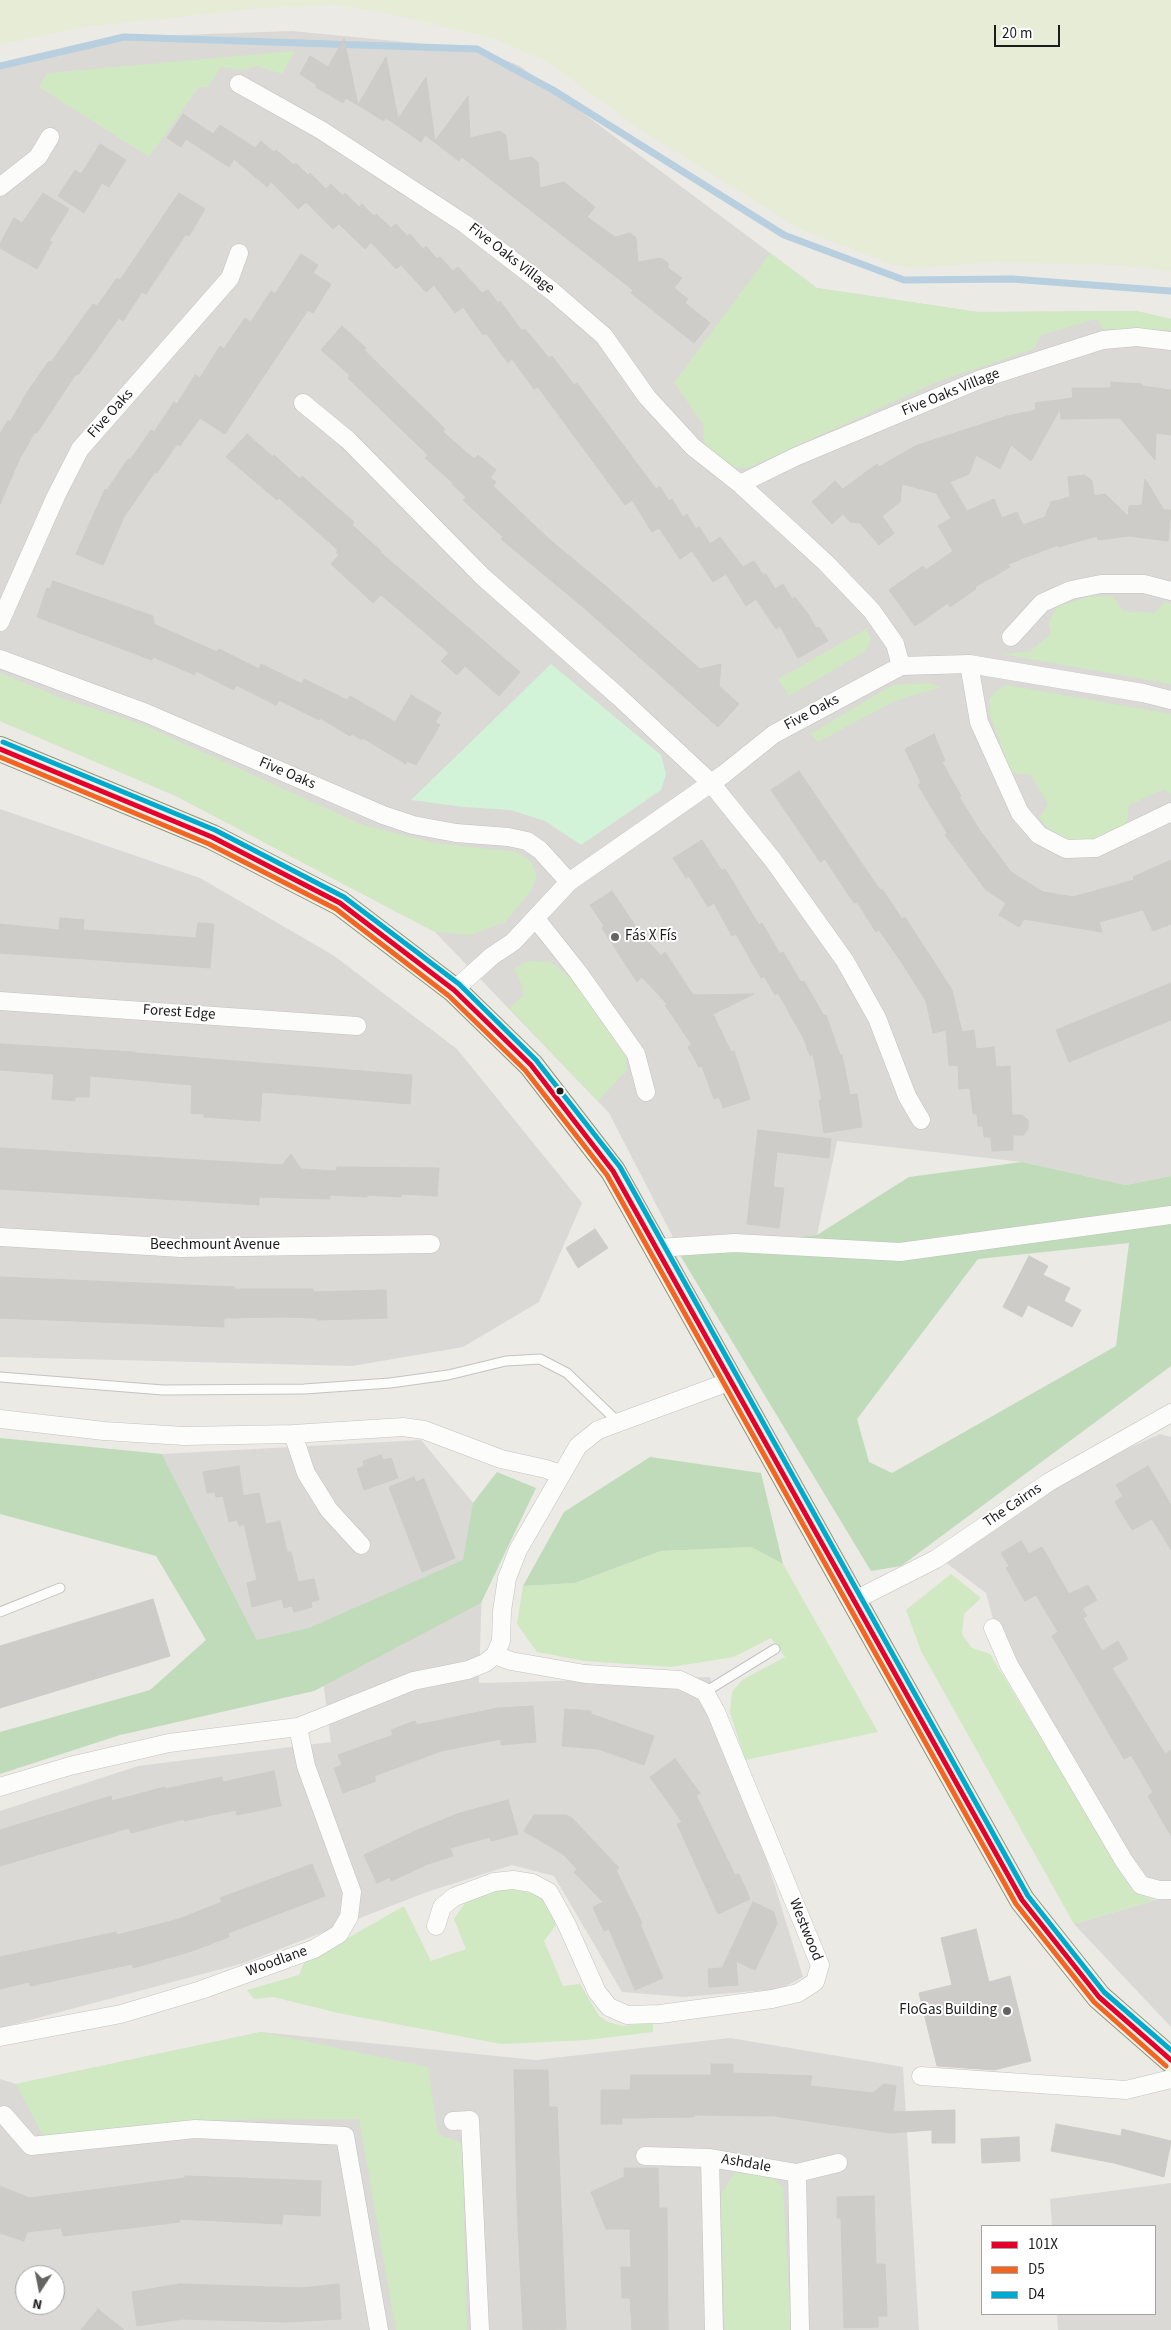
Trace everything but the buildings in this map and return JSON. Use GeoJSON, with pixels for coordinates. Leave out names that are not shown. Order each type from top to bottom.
{"type":"FeatureCollection","features":[{"type":"Feature","properties":{"kind":"main road"},"geometry":{"type":"LineString","coordinates":[[0,749],[212,836],[340,904],[454,990],[531,1066],[613,1171],[1022,1900],[1098,1997],[1171,2060]]}},
{"type":"Feature","properties":{"kind":"street","name":"Five Oaks Village"},"geometry":{"type":"LineString","coordinates":[[239,84],[321,130],[405,183],[465,224],[552,291],[604,336],[647,397],[693,447],[740,484],[826,563],[872,612],[895,644],[901,666]]}},
{"type":"Feature","properties":{"kind":"street"},"geometry":{"type":"LineString","coordinates":[[0,187],[38,157],[50,137]]}},
{"type":"Feature","properties":{"kind":"street","name":"Five Oaks"},"geometry":{"type":"LineString","coordinates":[[0,622],[56,496],[80,449],[230,278],[239,253]]}},
{"type":"Feature","properties":{"kind":"street","name":"Five Oaks Village"},"geometry":{"type":"LineString","coordinates":[[740,484],[795,457],[981,379],[1103,340],[1138,338],[1171,341]]}},
{"type":"Feature","properties":{"kind":"street"},"geometry":{"type":"LineString","coordinates":[[303,403],[348,440],[484,577],[618,696],[710,782],[773,860],[845,961],[877,1018],[907,1096],[921,1120]]}},
{"type":"Feature","properties":{"kind":"street"},"geometry":{"type":"LineString","coordinates":[[1011,637],[1042,603],[1071,590],[1110,584],[1144,584],[1171,591]]}},
{"type":"Feature","properties":{"kind":"street","name":"Five Oaks"},"geometry":{"type":"LineString","coordinates":[[0,659],[146,713],[383,815],[413,824],[456,833],[508,837],[527,841],[540,850],[569,882]]}},
{"type":"Feature","properties":{"kind":"street"},"geometry":{"type":"LineString","coordinates":[[969,664],[979,722],[1020,813],[1039,835],[1066,849],[1096,848],[1171,812]]}},
{"type":"Feature","properties":{"kind":"street"},"geometry":{"type":"LineString","coordinates":[[901,666],[969,664],[1171,700]]}},
{"type":"Feature","properties":{"kind":"street","name":"Five Oaks"},"geometry":{"type":"LineString","coordinates":[[454,990],[492,956],[513,942],[569,882],[774,734],[901,666]]}},
{"type":"Feature","properties":{"kind":"street"},"geometry":{"type":"LineString","coordinates":[[536,919],[578,972],[636,1054],[646,1092]]}},
{"type":"Feature","properties":{"kind":"street","name":"Forest Edge"},"geometry":{"type":"LineString","coordinates":[[0,1001],[357,1026]]}},
{"type":"Feature","properties":{"kind":"street"},"geometry":{"type":"LineString","coordinates":[[657,1248],[735,1243],[900,1252],[1171,1215]]}},
{"type":"Feature","properties":{"kind":"street","name":"Beechmount Avenue"},"geometry":{"type":"LineString","coordinates":[[0,1237],[181,1248],[431,1244]]}},
{"type":"Feature","properties":{"kind":"street"},"geometry":{"type":"LineString","coordinates":[[0,1787],[70,1766],[169,1743],[298,1727],[413,1681],[468,1670],[485,1663],[495,1655],[500,1641],[507,1578],[518,1550],[560,1474],[578,1446],[598,1430],[731,1381]]}},
{"type":"Feature","properties":{"kind":"street","name":"The Cairns"},"geometry":{"type":"LineString","coordinates":[[855,1600],[936,1559],[1049,1482],[1171,1413]]}},
{"type":"Feature","properties":{"kind":"street"},"geometry":{"type":"LineString","coordinates":[[0,1420],[104,1431],[184,1436],[293,1434],[403,1427],[424,1430],[500,1460],[546,1469],[560,1474]]}},
{"type":"Feature","properties":{"kind":"street"},"geometry":{"type":"LineString","coordinates":[[293,1434],[306,1473],[330,1510],[361,1545]]}},
{"type":"Feature","properties":{"kind":"street"},"geometry":{"type":"LineString","coordinates":[[993,1628],[1010,1665],[1128,1867],[1141,1885],[1159,1890],[1171,1890]]}},
{"type":"Feature","properties":{"kind":"street"},"geometry":{"type":"LineString","coordinates":[[495,1655],[511,1661],[585,1674],[680,1680],[704,1692]]}},
{"type":"Feature","properties":{"kind":"street","name":"Westwood"},"geometry":{"type":"LineString","coordinates":[[436,1926],[442,1907],[454,1897],[494,1882],[513,1880],[532,1883],[549,1892],[566,1923],[597,1992],[609,2007],[627,2014],[660,2014],[772,2000],[798,1993],[815,1982],[820,1965],[716,1712],[704,1692]]}},
{"type":"Feature","properties":{"kind":"street","name":"Woodlane"},"geometry":{"type":"LineString","coordinates":[[0,2037],[120,2014],[201,1990],[314,1949],[339,1934],[349,1917],[352,1892],[306,1766],[298,1727]]}},
{"type":"Feature","properties":{"kind":"street"},"geometry":{"type":"LineString","coordinates":[[921,2076],[1126,2090],[1171,2078]]}},
{"type":"Feature","properties":{"kind":"street"},"geometry":{"type":"LineString","coordinates":[[4,2115],[31,2146],[195,2129],[345,2136],[379,2330]]}},
{"type":"Feature","properties":{"kind":"street"},"geometry":{"type":"LineString","coordinates":[[453,2121],[470,2120],[480,2330]]}},
{"type":"Feature","properties":{"kind":"street"},"geometry":{"type":"LineString","coordinates":[[645,2156],[710,2158]]}},
{"type":"Feature","properties":{"kind":"street","name":"Ashdale"},"geometry":{"type":"LineString","coordinates":[[714,2330],[710,2158],[796,2173]]}},
{"type":"Feature","properties":{"kind":"street"},"geometry":{"type":"LineString","coordinates":[[800,2330],[796,2173],[838,2163]]}},
{"type":"Feature","properties":{"kind":"lane"},"geometry":{"type":"LineString","coordinates":[[0,1377],[163,1390],[304,1389],[390,1383],[448,1375],[506,1361],[540,1359],[566,1373],[618,1422]]}},
{"type":"Feature","properties":{"kind":"lane"},"geometry":{"type":"LineString","coordinates":[[0,1612],[60,1588]]}},
{"type":"Feature","properties":{"kind":"lane"},"geometry":{"type":"LineString","coordinates":[[704,1692],[775,1649]]}},
{"type":"Feature","properties":{"kind":"shaded area"},"geometry":{"type":"Polygon","coordinates":[[[292,31],[477,49],[520,66],[817,288],[978,312],[1136,311],[1171,319],[1171,1176],[1126,1185],[1022,1162],[837,1141],[817,1235],[678,1247],[609,1113],[435,932],[176,796],[0,721],[0,66],[124,37],[292,31]]]}},
{"type":"Feature","properties":{"kind":"shaded area"},"geometry":{"type":"Polygon","coordinates":[[[0,809],[200,878],[333,955],[457,1049],[582,1203],[539,1302],[463,1347],[352,1366],[0,1357],[0,809]]]}},
{"type":"Feature","properties":{"kind":"shaded area"},"geometry":{"type":"Polygon","coordinates":[[[1160,1434],[1171,1437],[1171,1887],[1142,1883],[995,1626],[986,1593],[941,1559],[1049,1484],[1160,1434]]]}},
{"type":"Feature","properties":{"kind":"shaded area"},"geometry":{"type":"Polygon","coordinates":[[[421,1440],[484,1516],[479,1683],[710,1677],[803,1977],[780,1989],[683,1997],[622,1992],[554,1876],[512,1865],[427,1892],[244,1963],[0,2028],[0,1811],[138,1766],[331,1742],[318,1643],[257,1640],[162,1454],[421,1440]]]}},
{"type":"Feature","properties":{"kind":"shaded area"},"geometry":{"type":"Polygon","coordinates":[[[1171,1899],[1171,2027],[1074,1924],[1155,1900],[1171,1899]]]}},
{"type":"Feature","properties":{"kind":"shaded area"},"geometry":{"type":"Polygon","coordinates":[[[261,2032],[536,2060],[730,2038],[903,2067],[919,2330],[0,2330],[0,2079],[16,2084],[261,2032]]]}},
{"type":"Feature","properties":{"kind":"shaded area"},"geometry":{"type":"Polygon","coordinates":[[[1171,2183],[1171,2330],[1058,2330],[1057,2315],[1156,2315],[1156,2225],[1052,2225],[1050,2199],[1171,2183]]]}},
{"type":"Feature","properties":{"kind":"green space"},"geometry":{"type":"Polygon","coordinates":[[[0,0],[1171,0],[1171,271],[1118,265],[992,262],[919,268],[893,265],[800,229],[641,130],[548,62],[494,39],[405,17],[336,5],[264,8],[82,27],[0,45],[0,0]]]}},
{"type":"Feature","properties":{"kind":"green space"},"geometry":{"type":"Polygon","coordinates":[[[295,51],[282,74],[258,66],[241,70],[221,67],[208,87],[199,87],[149,157],[39,87],[47,73],[295,51]]]}},
{"type":"Feature","properties":{"kind":"green space"},"geometry":{"type":"Polygon","coordinates":[[[770,253],[817,288],[978,312],[1136,311],[1171,319],[1171,330],[1103,329],[1096,319],[1041,335],[1034,349],[939,381],[748,468],[733,467],[704,446],[703,424],[674,383],[770,253]]]}},
{"type":"Feature","properties":{"kind":"green space"},"geometry":{"type":"Polygon","coordinates":[[[1113,596],[1122,611],[1154,613],[1166,601],[1171,604],[1171,684],[1002,654],[1029,652],[1051,634],[1049,624],[1053,613],[1059,606],[1087,597],[1113,596]]]}},
{"type":"Feature","properties":{"kind":"green space"},"geometry":{"type":"Polygon","coordinates":[[[866,629],[871,638],[866,651],[789,696],[778,679],[866,629]]]}},
{"type":"Feature","properties":{"kind":"green space"},"geometry":{"type":"Polygon","coordinates":[[[551,664],[661,755],[666,774],[661,790],[581,845],[545,821],[511,810],[464,807],[411,800],[551,664]]]}},
{"type":"Feature","properties":{"kind":"green space"},"geometry":{"type":"Polygon","coordinates":[[[0,673],[64,699],[141,724],[363,825],[435,843],[516,852],[531,861],[537,876],[531,891],[505,922],[471,935],[435,932],[176,796],[0,721],[0,673]]]}},
{"type":"Feature","properties":{"kind":"green space"},"geometry":{"type":"Polygon","coordinates":[[[928,683],[941,687],[895,701],[818,742],[810,734],[893,685],[928,683]]]}},
{"type":"Feature","properties":{"kind":"green space"},"geometry":{"type":"Polygon","coordinates":[[[1006,685],[1171,714],[1171,794],[1164,789],[1129,805],[1127,824],[1091,840],[1078,842],[1066,839],[1049,829],[1039,818],[1048,804],[1031,775],[1011,773],[990,714],[989,700],[994,692],[1006,685]]]}},
{"type":"Feature","properties":{"kind":"green space"},"geometry":{"type":"Polygon","coordinates":[[[528,961],[551,962],[572,979],[626,1055],[627,1070],[598,1101],[509,1008],[523,996],[522,985],[514,969],[528,961]]]}},
{"type":"Feature","properties":{"kind":"green space"},"geometry":{"type":"Polygon","coordinates":[[[1022,1162],[1126,1185],[1171,1176],[1171,1366],[901,1566],[871,1571],[675,1247],[817,1235],[909,1177],[1022,1162]],[[1129,1243],[978,1259],[857,1419],[869,1462],[892,1473],[1116,1346],[1129,1243]]]}},
{"type":"Feature","properties":{"kind":"green space"},"geometry":{"type":"Polygon","coordinates":[[[0,1438],[162,1454],[257,1640],[309,1628],[463,1560],[473,1503],[497,1472],[536,1488],[481,1603],[314,1691],[120,1735],[0,1774],[0,1732],[150,1690],[206,1640],[156,1556],[0,1514],[0,1438]]]}},
{"type":"Feature","properties":{"kind":"green space"},"geometry":{"type":"Polygon","coordinates":[[[650,1457],[761,1473],[783,1564],[751,1547],[661,1551],[575,1583],[523,1586],[564,1512],[650,1457]]]}},
{"type":"Feature","properties":{"kind":"green space"},"geometry":{"type":"Polygon","coordinates":[[[751,1547],[783,1564],[878,1732],[745,1760],[730,1712],[732,1692],[742,1680],[785,1657],[771,1638],[734,1657],[671,1667],[585,1661],[537,1652],[517,1624],[523,1586],[575,1583],[661,1551],[751,1547]]]}},
{"type":"Feature","properties":{"kind":"green space"},"geometry":{"type":"Polygon","coordinates":[[[951,1574],[981,1598],[964,1614],[962,1634],[972,1648],[990,1654],[1134,1892],[1155,1900],[1074,1924],[921,1651],[906,1610],[951,1574]]]}},
{"type":"Feature","properties":{"kind":"green space"},"geometry":{"type":"Polygon","coordinates":[[[503,1887],[543,1896],[556,1925],[544,1941],[563,1986],[580,1984],[599,2016],[608,2022],[623,2026],[653,2023],[653,2032],[587,2040],[501,2044],[338,2013],[273,1997],[254,1999],[247,1990],[299,1975],[304,1963],[404,1906],[431,1961],[466,1949],[454,1919],[465,1903],[503,1887]]]}},
{"type":"Feature","properties":{"kind":"green space"},"geometry":{"type":"Polygon","coordinates":[[[261,2032],[428,2067],[438,2134],[462,2143],[467,2330],[396,2330],[359,2119],[194,2120],[43,2136],[16,2084],[261,2032]]]}},
{"type":"Feature","properties":{"kind":"green space"},"geometry":{"type":"Polygon","coordinates":[[[734,2173],[771,2176],[783,2187],[791,2330],[725,2330],[721,2195],[734,2173]]]}},
{"type":"Feature","properties":{"kind":"waterway"},"geometry":{"type":"LineString","coordinates":[[0,66],[124,37],[477,49],[553,90],[784,235],[904,280],[1012,279],[1171,291]]}},
{"type":"Feature","properties":{"kind":"transit line","name":"D4"},"geometry":{"type":"LineString","coordinates":[[3,742],[215,830],[344,897],[459,984],[536,1060],[620,1167],[1028,1896],[1104,1992],[1171,2050]]}},
{"type":"Feature","properties":{"kind":"transit line","name":"101X"},"geometry":{"type":"LineString","coordinates":[[0,749],[212,837],[340,903],[454,990],[531,1065],[613,1171],[1022,1900],[1099,1997],[1171,2060]]}},
{"type":"Feature","properties":{"kind":"transit line","name":"D5"},"geometry":{"type":"LineString","coordinates":[[0,757],[209,844],[336,909],[449,996],[525,1070],[607,1175],[1016,1904],[1094,2002],[1166,2066]]}},
{"type":"Feature","properties":{"kind":"place","name":"Fás X Fís"},"geometry":{"type":"Point","coordinates":[615,937]}},
{"type":"Feature","properties":{"kind":"place","name":"FloGas Building"},"geometry":{"type":"Point","coordinates":[1007,2011]}}]}
